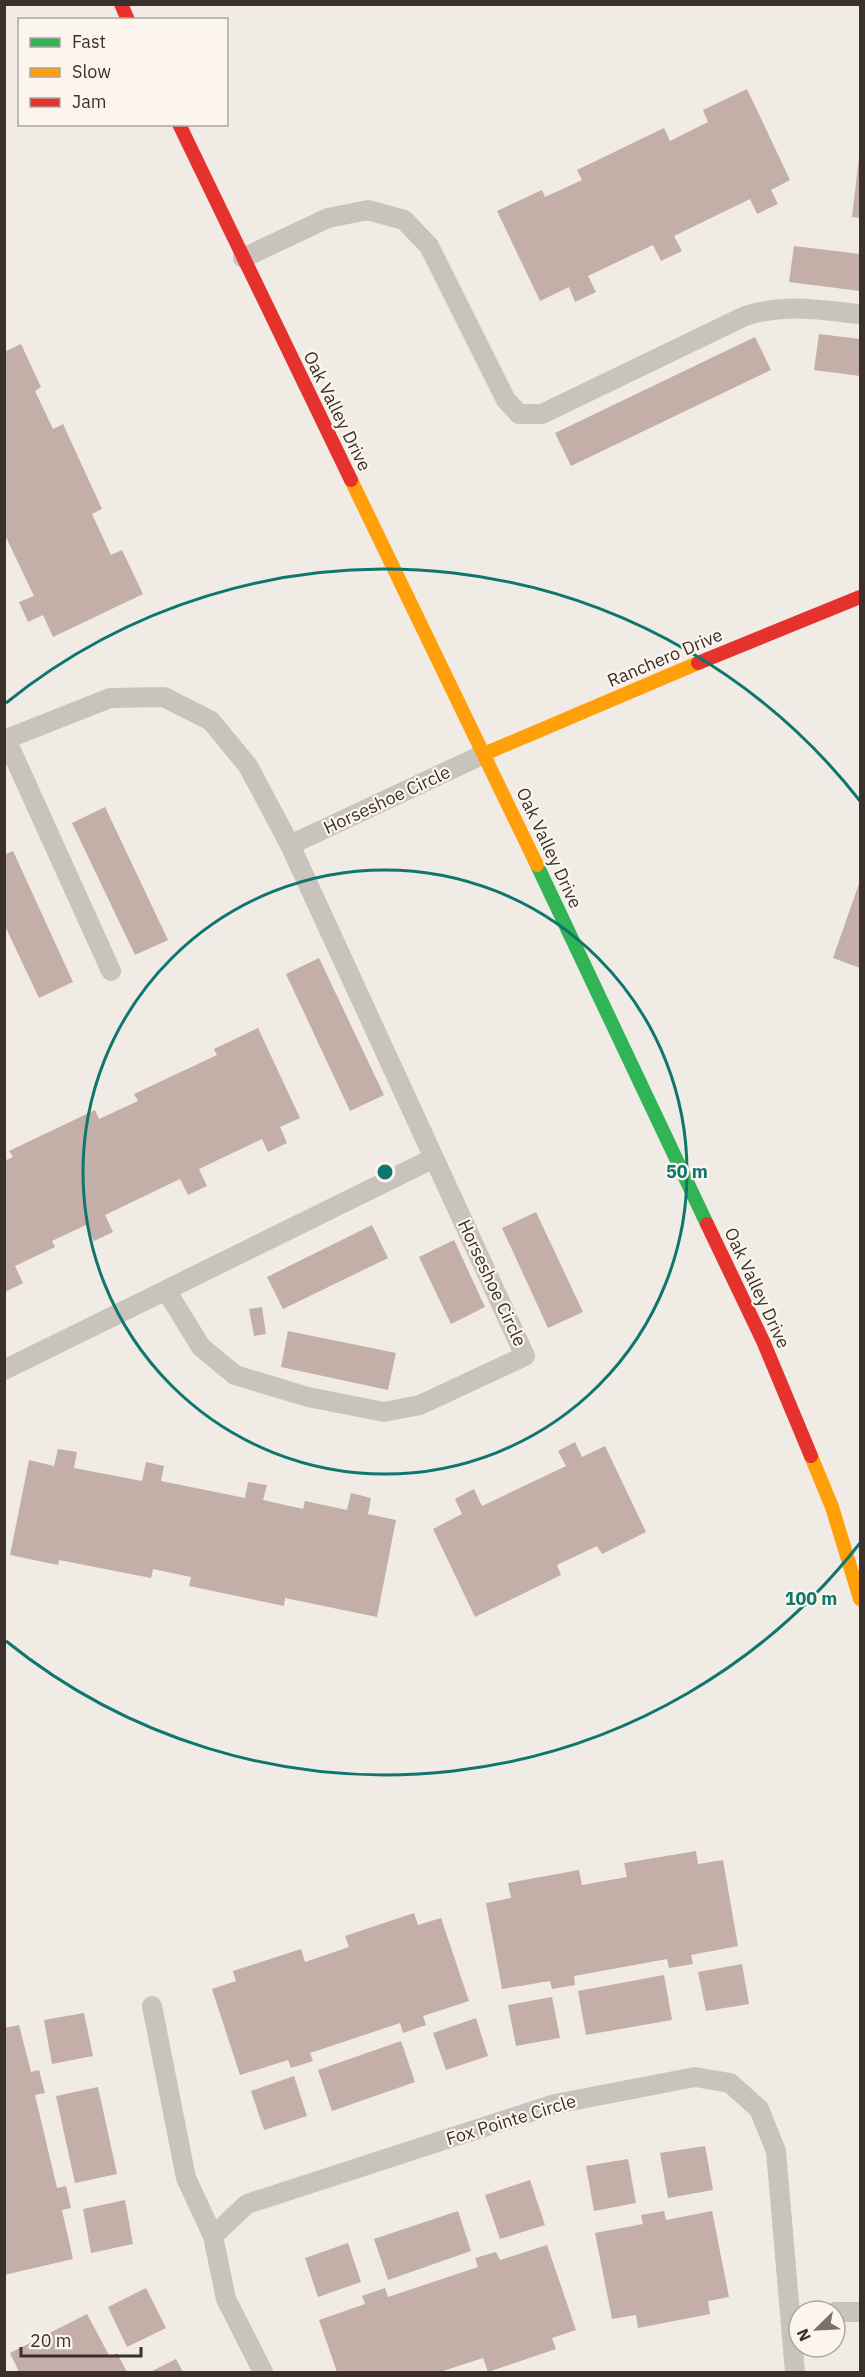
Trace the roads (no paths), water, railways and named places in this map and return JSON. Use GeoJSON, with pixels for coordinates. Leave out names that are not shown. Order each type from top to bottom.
{"type":"FeatureCollection","features":[{"type":"Feature","properties":{"kind":"street"},"geometry":{"type":"LineString","coordinates":[[121,4],[128,18]]}},
{"type":"Feature","properties":{"kind":"street","name":"Oak Valley Drive"},"geometry":{"type":"LineString","coordinates":[[180,126],[484,754],[763,1341],[832,1507],[861,1599]]}},
{"type":"Feature","properties":{"kind":"street","name":"Ranchero Drive"},"geometry":{"type":"LineString","coordinates":[[484,754],[789,624],[861,597]]}},
{"type":"Feature","properties":{"kind":"lane"},"geometry":{"type":"LineString","coordinates":[[243,258],[328,218],[368,210],[404,220],[429,246],[506,400],[519,414],[542,414],[745,316],[771,308],[797,307],[861,314]]}},
{"type":"Feature","properties":{"kind":"lane","name":"Horseshoe Circle"},"geometry":{"type":"LineString","coordinates":[[5,740],[110,698],[164,697],[211,721],[248,766],[290,845],[525,1356],[420,1406],[384,1412],[373,1410],[308,1397],[235,1375],[201,1347],[166,1290]]}},
{"type":"Feature","properties":{"kind":"lane"},"geometry":{"type":"LineString","coordinates":[[5,740],[111,971]]}},
{"type":"Feature","properties":{"kind":"lane","name":"Horseshoe Circle"},"geometry":{"type":"LineString","coordinates":[[290,845],[484,754]]}},
{"type":"Feature","properties":{"kind":"lane"},"geometry":{"type":"LineString","coordinates":[[4,1370],[434,1158]]}},
{"type":"Feature","properties":{"kind":"lane"},"geometry":{"type":"LineString","coordinates":[[152,2006],[186,2178],[213,2236],[226,2299],[263,2373]]}},
{"type":"Feature","properties":{"kind":"lane","name":"Fox Pointe Circle"},"geometry":{"type":"LineString","coordinates":[[213,2236],[247,2204],[555,2104],[695,2077],[730,2083],[759,2109],[776,2151],[793,2299]]}}]}
